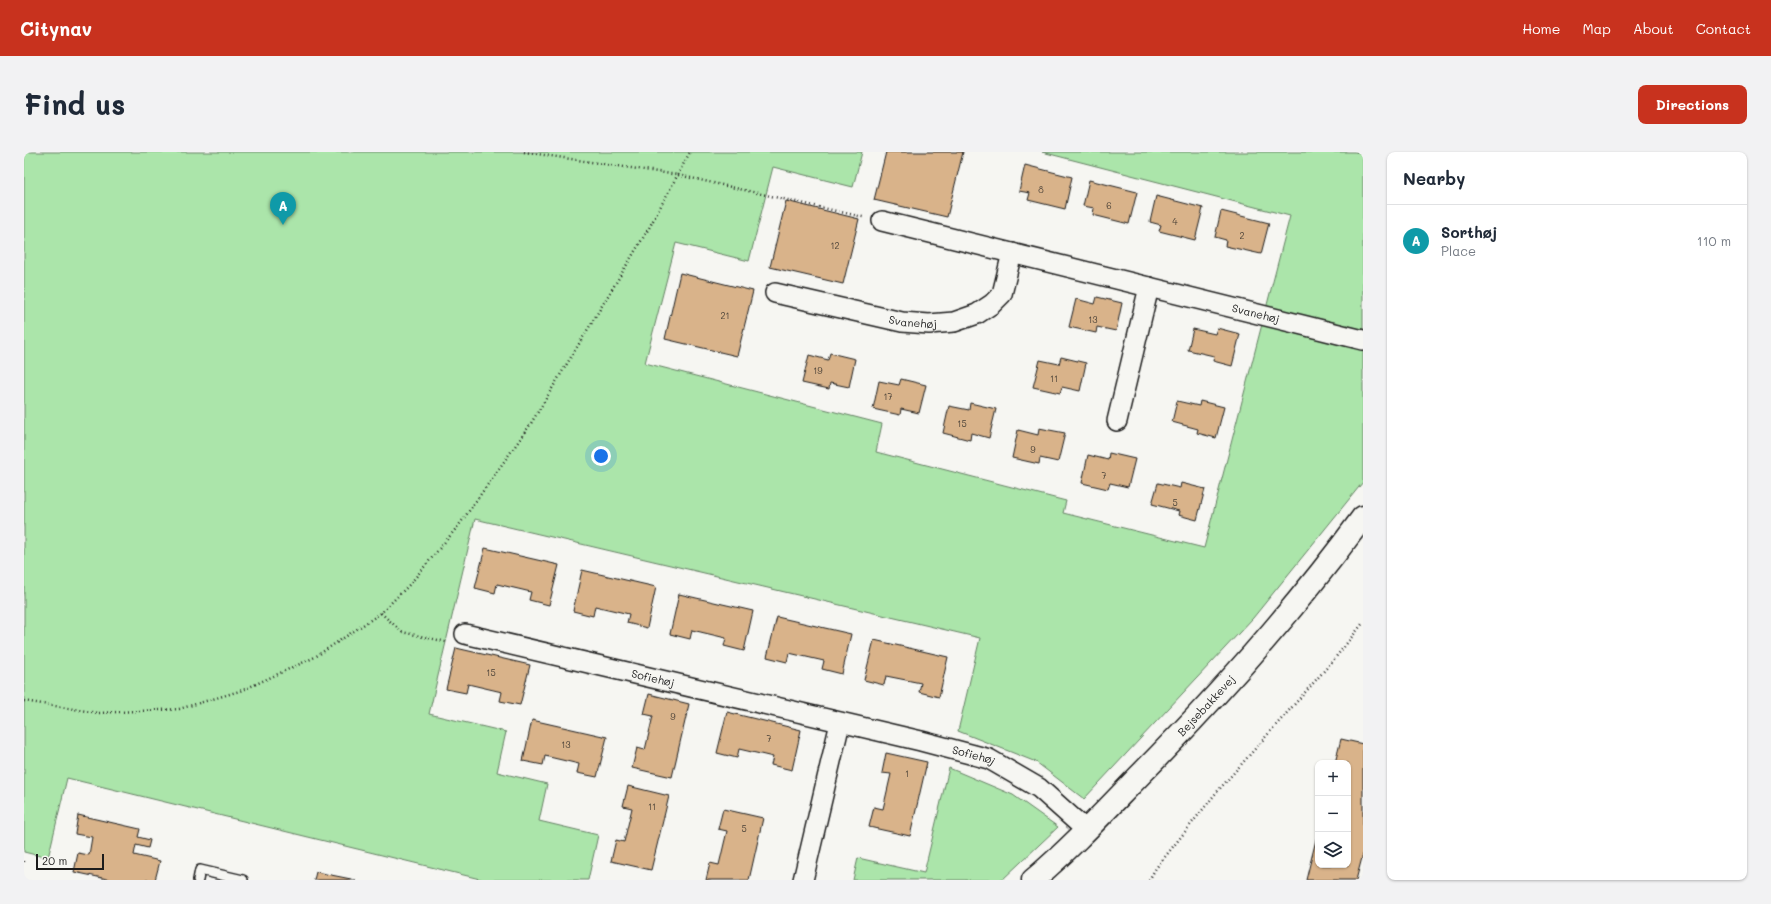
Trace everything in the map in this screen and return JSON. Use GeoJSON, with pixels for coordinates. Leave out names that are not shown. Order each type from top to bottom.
{"type":"FeatureCollection","features":[{"type":"Feature","properties":{"kind":"street","name":"Svanehøj"},"geometry":{"type":"LineString","coordinates":[[882,221],[1363,340]]}},
{"type":"Feature","properties":{"kind":"street","name":"Svanehøj"},"geometry":{"type":"LineString","coordinates":[[775,293],[902,322],[930,324],[954,322],[977,314],[992,304],[1002,294],[1012,253]]}},
{"type":"Feature","properties":{"kind":"street"},"geometry":{"type":"LineString","coordinates":[[1118,420],[1149,287]]}},
{"type":"Feature","properties":{"kind":"street","name":"Bejsebakkevej"},"geometry":{"type":"LineString","coordinates":[[1033,880],[1086,830],[1167,748],[1249,660],[1336,555],[1363,517]]}},
{"type":"Feature","properties":{"kind":"street","name":"Sofiehøj"},"geometry":{"type":"LineString","coordinates":[[465,634],[840,723],[921,740],[989,759],[1039,788],[1086,830]]}},
{"type":"Feature","properties":{"kind":"street"},"geometry":{"type":"LineString","coordinates":[[803,880],[840,723]]}},
{"type":"Feature","properties":{"kind":"lane"},"geometry":{"type":"LineString","coordinates":[[198,880],[200,870],[243,880]]}},
{"type":"Feature","properties":{"kind":"path"},"geometry":{"type":"LineString","coordinates":[[524,152],[678,175],[882,221]]}},
{"type":"Feature","properties":{"kind":"path"},"geometry":{"type":"LineString","coordinates":[[24,701],[98,714],[179,709],[243,690],[315,658],[381,613],[410,584],[459,525],[530,425],[649,228],[690,152]]}},
{"type":"Feature","properties":{"kind":"path"},"geometry":{"type":"LineString","coordinates":[[381,613],[402,632],[452,644],[465,634]]}},
{"type":"Feature","properties":{"kind":"path"},"geometry":{"type":"LineString","coordinates":[[1149,880],[1156,868],[1216,793],[1332,663],[1363,623]]}},
{"type":"Feature","properties":{"kind":"green space"},"geometry":{"type":"Polygon","coordinates":[[[24,152],[862,152],[853,187],[773,167],[749,261],[676,243],[645,363],[882,424],[876,452],[1066,501],[1063,513],[1204,548],[1290,216],[1042,152],[1355,152],[1363,154],[1363,482],[1253,618],[1084,799],[1036,762],[958,731],[980,638],[475,519],[429,714],[506,732],[497,772],[547,784],[539,821],[598,835],[588,880],[484,880],[67,778],[48,858],[24,852],[24,152]]]}},
{"type":"Feature","properties":{"kind":"green space"},"geometry":{"type":"Polygon","coordinates":[[[949,768],[1013,795],[1058,827],[1002,880],[853,880],[858,858],[924,873],[949,768]]]}},
{"type":"Feature","properties":{"kind":"building"},"geometry":{"type":"Polygon","coordinates":[[[886,152],[963,152],[947,217],[874,200],[886,152]]]}},
{"type":"Feature","properties":{"kind":"building"},"geometry":{"type":"Polygon","coordinates":[[[1025,165],[1072,177],[1065,209],[1028,200],[1030,193],[1019,191],[1025,165]]]}},
{"type":"Feature","properties":{"kind":"building"},"geometry":{"type":"Polygon","coordinates":[[[1089,180],[1137,192],[1129,224],[1093,215],[1094,208],[1083,206],[1089,180]]]}},
{"type":"Feature","properties":{"kind":"building"},"geometry":{"type":"Polygon","coordinates":[[[1156,196],[1203,208],[1195,240],[1159,231],[1161,225],[1150,222],[1156,196]]]}},
{"type":"Feature","properties":{"kind":"building"},"geometry":{"type":"Polygon","coordinates":[[[786,201],[859,219],[843,284],[770,267],[786,201]]]}},
{"type":"Feature","properties":{"kind":"building"},"geometry":{"type":"Polygon","coordinates":[[[1221,211],[1269,223],[1261,254],[1225,246],[1226,240],[1215,237],[1221,211]]]}},
{"type":"Feature","properties":{"kind":"building"},"geometry":{"type":"Polygon","coordinates":[[[680,273],[753,291],[737,356],[665,339],[680,273]]]}},
{"type":"Feature","properties":{"kind":"building"},"geometry":{"type":"Polygon","coordinates":[[[1097,297],[1122,303],[1116,331],[1097,327],[1096,333],[1069,327],[1076,299],[1095,304],[1097,297]]]}},
{"type":"Feature","properties":{"kind":"building"},"geometry":{"type":"Polygon","coordinates":[[[1217,328],[1240,334],[1232,366],[1213,361],[1214,356],[1188,350],[1193,329],[1215,334],[1217,328]]]}},
{"type":"Feature","properties":{"kind":"building"},"geometry":{"type":"Polygon","coordinates":[[[830,353],[855,359],[849,387],[830,383],[829,389],[802,383],[809,355],[828,360],[830,353]]]}},
{"type":"Feature","properties":{"kind":"building"},"geometry":{"type":"Polygon","coordinates":[[[1061,357],[1086,363],[1080,391],[1062,387],[1060,393],[1033,387],[1040,360],[1059,364],[1061,357]]]}},
{"type":"Feature","properties":{"kind":"building"},"geometry":{"type":"Polygon","coordinates":[[[901,379],[926,385],[919,413],[901,409],[900,415],[873,409],[879,381],[899,385],[901,379]]]}},
{"type":"Feature","properties":{"kind":"building"},"geometry":{"type":"Polygon","coordinates":[[[1177,401],[1199,406],[1200,401],[1224,407],[1216,438],[1197,433],[1198,429],[1172,422],[1177,401]]]}},
{"type":"Feature","properties":{"kind":"building"},"geometry":{"type":"Polygon","coordinates":[[[970,403],[996,409],[989,438],[971,433],[970,440],[943,433],[949,406],[969,410],[970,403]]]}},
{"type":"Feature","properties":{"kind":"building"},"geometry":{"type":"Polygon","coordinates":[[[1039,428],[1065,433],[1058,462],[1040,458],[1039,464],[1012,458],[1018,430],[1038,435],[1039,428]]]}},
{"type":"Feature","properties":{"kind":"building"},"geometry":{"type":"Polygon","coordinates":[[[1109,453],[1135,459],[1128,487],[1110,483],[1108,489],[1082,483],[1088,455],[1108,460],[1109,453]]]}},
{"type":"Feature","properties":{"kind":"building"},"geometry":{"type":"Polygon","coordinates":[[[1158,483],[1180,488],[1181,483],[1205,489],[1197,520],[1178,515],[1179,511],[1152,504],[1158,483]]]}},
{"type":"Feature","properties":{"kind":"building"},"geometry":{"type":"Polygon","coordinates":[[[485,548],[559,565],[549,605],[529,600],[531,592],[497,584],[495,593],[475,588],[485,548]]]}},
{"type":"Feature","properties":{"kind":"building"},"geometry":{"type":"Polygon","coordinates":[[[582,570],[656,587],[647,628],[627,623],[629,614],[595,606],[593,616],[573,611],[582,570]]]}},
{"type":"Feature","properties":{"kind":"building"},"geometry":{"type":"Polygon","coordinates":[[[679,594],[753,611],[744,651],[724,646],[726,638],[692,630],[690,639],[670,634],[679,594]]]}},
{"type":"Feature","properties":{"kind":"building"},"geometry":{"type":"Polygon","coordinates":[[[777,617],[851,634],[842,674],[822,669],[824,661],[789,653],[787,662],[767,657],[777,617]]]}},
{"type":"Feature","properties":{"kind":"building"},"geometry":{"type":"Polygon","coordinates":[[[874,640],[948,657],[939,697],[919,692],[921,683],[886,676],[884,685],[864,680],[874,640]]]}},
{"type":"Feature","properties":{"kind":"building"},"geometry":{"type":"Polygon","coordinates":[[[456,648],[530,665],[520,705],[500,701],[502,692],[468,684],[466,693],[446,689],[456,648]]]}},
{"type":"Feature","properties":{"kind":"building"},"geometry":{"type":"Polygon","coordinates":[[[649,694],[689,704],[672,777],[632,768],[637,748],[645,750],[653,716],[644,714],[649,694]]]}},
{"type":"Feature","properties":{"kind":"building"},"geometry":{"type":"Polygon","coordinates":[[[727,712],[801,730],[792,770],[771,765],[773,757],[739,749],[737,758],[717,753],[727,712]]]}},
{"type":"Feature","properties":{"kind":"building"},"geometry":{"type":"Polygon","coordinates":[[[532,720],[607,737],[597,777],[577,773],[579,764],[545,756],[543,765],[523,761],[532,720]]]}},
{"type":"Feature","properties":{"kind":"building"},"geometry":{"type":"Polygon","coordinates":[[[1341,739],[1363,744],[1363,854],[1356,880],[1306,880],[1315,844],[1315,868],[1351,868],[1351,760],[1336,760],[1341,739]]]}},
{"type":"Feature","properties":{"kind":"building"},"geometry":{"type":"Polygon","coordinates":[[[886,753],[927,762],[910,836],[869,827],[874,807],[883,809],[891,774],[882,773],[886,753]]]}},
{"type":"Feature","properties":{"kind":"building"},"geometry":{"type":"Polygon","coordinates":[[[628,786],[669,796],[651,870],[611,861],[616,840],[624,842],[632,808],[623,806],[628,786]]]}},
{"type":"Feature","properties":{"kind":"building"},"geometry":{"type":"Polygon","coordinates":[[[723,809],[763,818],[749,880],[706,880],[710,863],[719,865],[727,831],[718,829],[723,809]]]}},
{"type":"Feature","properties":{"kind":"building"},"geometry":{"type":"Polygon","coordinates":[[[78,815],[140,829],[138,837],[150,840],[148,848],[136,845],[134,855],[160,861],[155,880],[112,880],[74,872],[78,853],[89,855],[92,837],[75,834],[78,815]]]}},
{"type":"Feature","properties":{"kind":"building"},"geometry":{"type":"Polygon","coordinates":[[[316,872],[356,880],[314,880],[316,872]]]}},
{"type":"Feature","properties":{"kind":"place","name":"Sorthøj"},"geometry":{"type":"Point","coordinates":[283,225]}}]}
